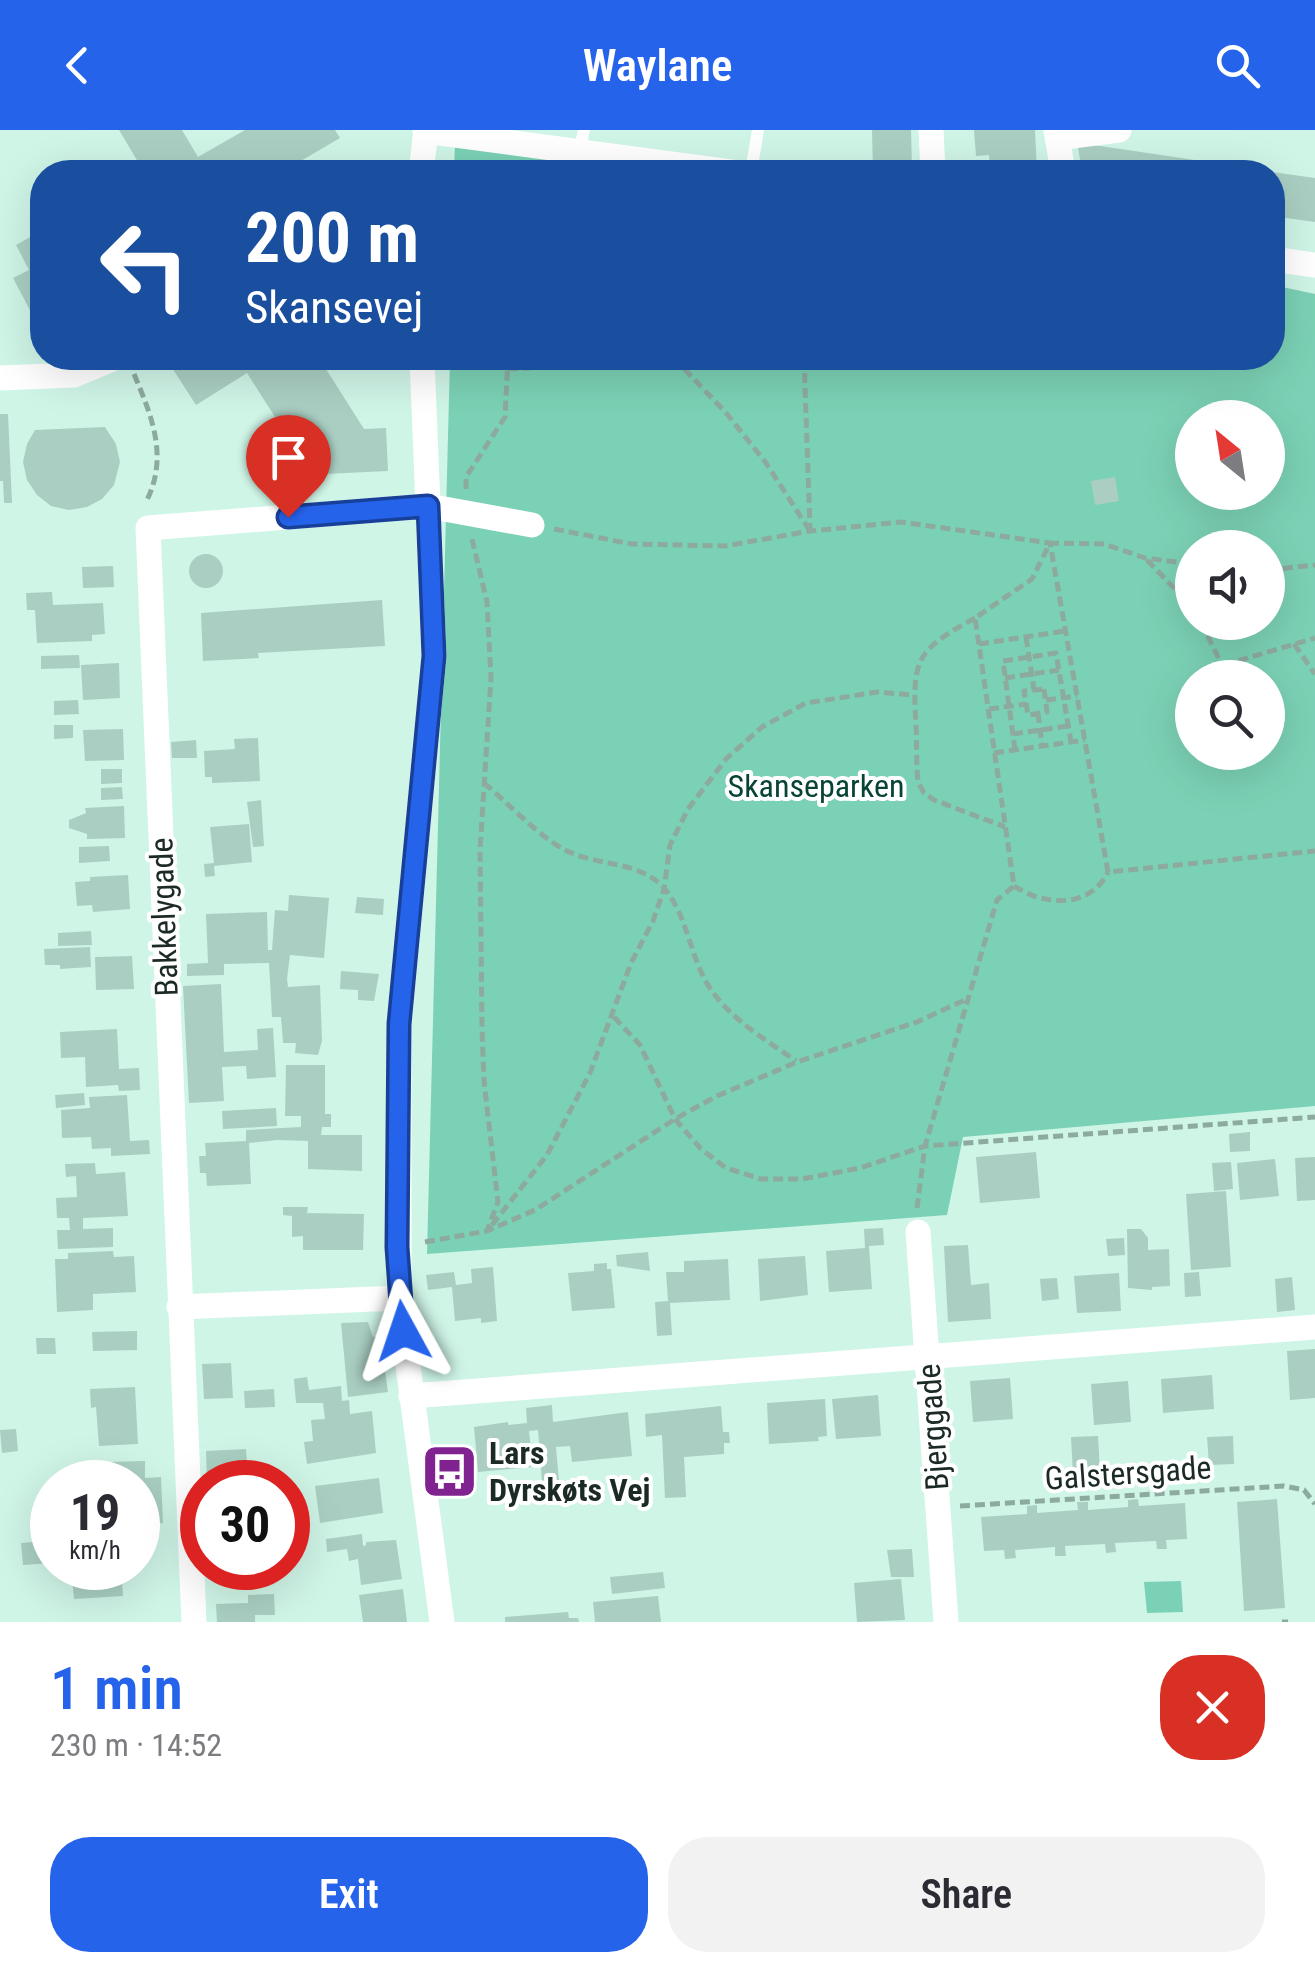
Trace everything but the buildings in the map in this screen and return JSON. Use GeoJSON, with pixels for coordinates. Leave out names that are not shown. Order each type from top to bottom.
{"type":"FeatureCollection","features":[{"type":"Feature","properties":{"kind":"street"},"geometry":{"type":"LineString","coordinates":[[422,160],[426,130],[581,141],[673,160]]}},
{"type":"Feature","properties":{"kind":"street"},"geometry":{"type":"LineString","coordinates":[[931,130],[932,160]]}},
{"type":"Feature","properties":{"kind":"street"},"geometry":{"type":"LineString","coordinates":[[1061,160],[1057,134],[1120,130]]}},
{"type":"Feature","properties":{"kind":"street"},"geometry":{"type":"LineString","coordinates":[[1285,261],[1315,266]]}},
{"type":"Feature","properties":{"kind":"street"},"geometry":{"type":"LineString","coordinates":[[0,378],[96,370]]}},
{"type":"Feature","properties":{"kind":"street"},"geometry":{"type":"LineString","coordinates":[[422,370],[434,656],[399,1024],[397,1247],[399,1298],[442,1622]]}},
{"type":"Feature","properties":{"kind":"street"},"geometry":{"type":"LineString","coordinates":[[148,528],[428,506],[532,525]]}},
{"type":"Feature","properties":{"kind":"street","name":"Bakkelygade"},"geometry":{"type":"LineString","coordinates":[[148,528],[194,1622]]}},
{"type":"Feature","properties":{"kind":"street","name":"Bjerggade"},"geometry":{"type":"LineString","coordinates":[[918,1232],[946,1622]]}},
{"type":"Feature","properties":{"kind":"street"},"geometry":{"type":"LineString","coordinates":[[180,1307],[399,1298]]}},
{"type":"Feature","properties":{"kind":"street"},"geometry":{"type":"LineString","coordinates":[[411,1396],[1315,1327]]}},
{"type":"Feature","properties":{"kind":"lane"},"geometry":{"type":"LineString","coordinates":[[753,160],[758,130]]}},
{"type":"Feature","properties":{"kind":"path"},"geometry":{"type":"LineString","coordinates":[[126,370],[154,431],[159,462],[153,488],[140,513],[148,528]]}},
{"type":"Feature","properties":{"kind":"path"},"geometry":{"type":"LineString","coordinates":[[487,1231],[498,1202],[483,1046],[480,850],[492,678],[487,602],[467,514],[466,477],[504,417],[508,370]]}},
{"type":"Feature","properties":{"kind":"path"},"geometry":{"type":"LineString","coordinates":[[685,370],[766,463],[810,531]]}},
{"type":"Feature","properties":{"kind":"path"},"geometry":{"type":"LineString","coordinates":[[804,370],[810,531]]}},
{"type":"Feature","properties":{"kind":"path"},"geometry":{"type":"LineString","coordinates":[[532,525],[632,544],[725,546],[810,531],[901,522],[1050,543],[1104,544],[1144,558],[1175,562]]}},
{"type":"Feature","properties":{"kind":"path"},"geometry":{"type":"LineString","coordinates":[[1005,827],[924,793],[918,782],[914,672],[934,643],[1032,578],[1050,543]]}},
{"type":"Feature","properties":{"kind":"path"},"geometry":{"type":"LineString","coordinates":[[975,618],[1014,886],[1045,900],[1067,901],[1093,892],[1108,872],[1050,543]]}},
{"type":"Feature","properties":{"kind":"path"},"geometry":{"type":"LineString","coordinates":[[1144,558],[1175,590]]}},
{"type":"Feature","properties":{"kind":"path"},"geometry":{"type":"LineString","coordinates":[[1285,568],[1315,565]]}},
{"type":"Feature","properties":{"kind":"path"},"geometry":{"type":"LineString","coordinates":[[979,644],[1066,631]]}},
{"type":"Feature","properties":{"kind":"path"},"geometry":{"type":"LineString","coordinates":[[1026,637],[1034,690]]}},
{"type":"Feature","properties":{"kind":"path"},"geometry":{"type":"LineString","coordinates":[[1241,660],[1315,638]]}},
{"type":"Feature","properties":{"kind":"path"},"geometry":{"type":"LineString","coordinates":[[1294,644],[1315,674]]}},
{"type":"Feature","properties":{"kind":"path"},"geometry":{"type":"LineString","coordinates":[[1015,750],[1003,660],[1056,653],[1071,742]]}},
{"type":"Feature","properties":{"kind":"path"},"geometry":{"type":"LineString","coordinates":[[1006,678],[1059,670]]}},
{"type":"Feature","properties":{"kind":"path"},"geometry":{"type":"LineString","coordinates":[[1044,689],[1046,700],[1047,712],[1028,715],[1024,692],[1044,689]]}},
{"type":"Feature","properties":{"kind":"path"},"geometry":{"type":"LineString","coordinates":[[487,1231],[547,1156],[590,1073],[631,963],[653,922],[664,889],[670,845],[688,809],[726,759],[762,728],[806,702],[878,692],[912,694]]}},
{"type":"Feature","properties":{"kind":"path"},"geometry":{"type":"LineString","coordinates":[[1046,700],[1078,696]]}},
{"type":"Feature","properties":{"kind":"path"},"geometry":{"type":"LineString","coordinates":[[988,710],[1026,704]]}},
{"type":"Feature","properties":{"kind":"path"},"geometry":{"type":"LineString","coordinates":[[1038,713],[1042,746]]}},
{"type":"Feature","properties":{"kind":"path"},"geometry":{"type":"LineString","coordinates":[[1013,734],[1068,726]]}},
{"type":"Feature","properties":{"kind":"path"},"geometry":{"type":"LineString","coordinates":[[994,752],[1085,740]]}},
{"type":"Feature","properties":{"kind":"path"},"geometry":{"type":"LineString","coordinates":[[484,782],[562,849],[586,859],[640,870],[664,889],[705,979],[722,1005],[797,1062]]}},
{"type":"Feature","properties":{"kind":"path"},"geometry":{"type":"LineString","coordinates":[[1108,872],[1315,852]]}},
{"type":"Feature","properties":{"kind":"path"},"geometry":{"type":"LineString","coordinates":[[916,1204],[925,1146],[997,900],[1014,886]]}},
{"type":"Feature","properties":{"kind":"path"},"geometry":{"type":"LineString","coordinates":[[397,1247],[487,1231],[534,1210],[717,1096],[797,1062],[917,1022],[968,998]]}},
{"type":"Feature","properties":{"kind":"path"},"geometry":{"type":"LineString","coordinates":[[614,1017],[640,1045],[676,1119],[701,1149],[726,1168],[761,1180],[802,1179],[860,1168],[925,1146],[1315,1116]]}},
{"type":"Feature","properties":{"kind":"path","name":"Galstersgade"},"geometry":{"type":"LineString","coordinates":[[938,1508],[1284,1486],[1304,1490],[1315,1504]]}},
{"type":"Feature","properties":{"kind":"green space"},"geometry":{"type":"Polygon","coordinates":[[[455,143],[579,160],[454,160],[455,143]]]}},
{"type":"Feature","properties":{"kind":"green space","name":"Skanseparken"},"geometry":{"type":"Polygon","coordinates":[[[1285,288],[1315,294],[1315,1106],[963,1137],[947,1215],[427,1254],[450,370],[1285,370],[1285,288]]]}},
{"type":"Feature","properties":{"kind":"green space"},"geometry":{"type":"Polygon","coordinates":[[[1181,1581],[1183,1612],[1147,1613],[1144,1582],[1181,1581]]]}},
{"type":"Feature","properties":{"kind":"place","name":"Lars Dyrskøts Vej"},"geometry":{"type":"Point","coordinates":[450,1471]}},
{"type":"Feature","properties":{"kind":"route"},"geometry":{"type":"LineString","coordinates":[[288,517],[428,506],[434,656],[399,1024],[397,1247],[403,1331]]}}]}
